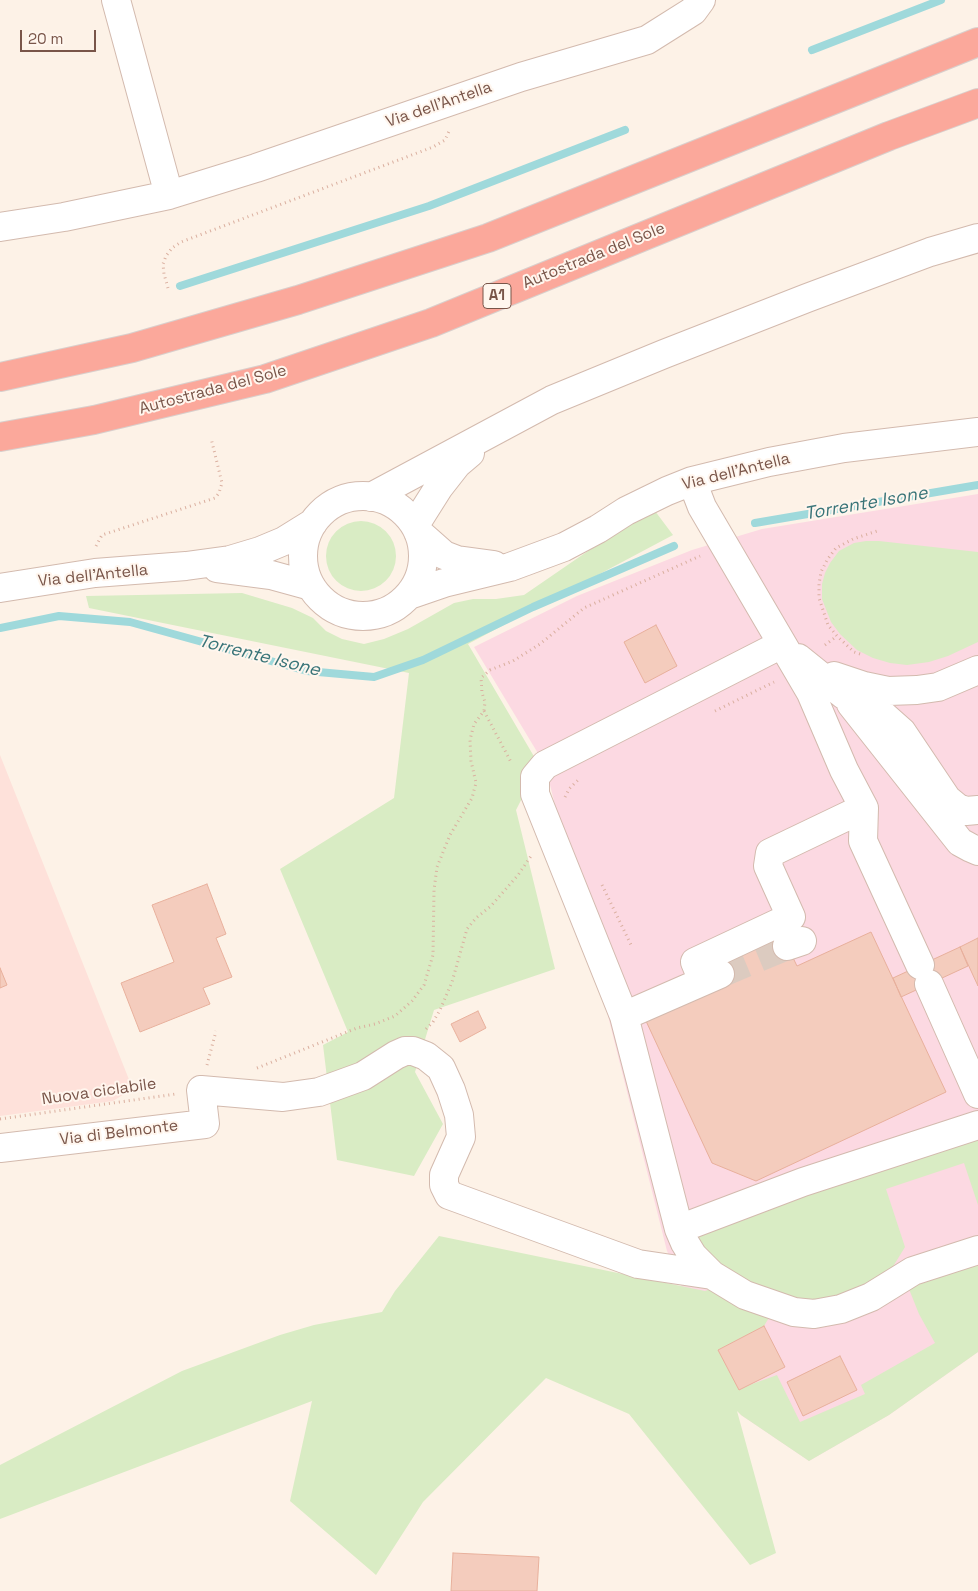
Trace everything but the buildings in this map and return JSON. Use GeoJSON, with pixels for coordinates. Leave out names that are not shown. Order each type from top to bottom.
{"type":"FeatureCollection","features":[{"type":"Feature","properties":{"kind":"highway"},"geometry":{"type":"LineString","coordinates":[[0,378],[132,348],[298,300],[488,238],[978,42]]}},
{"type":"Feature","properties":{"kind":"highway","name":"Autostrada del Sole"},"geometry":{"type":"LineString","coordinates":[[0,437],[94,420],[265,379],[431,323],[889,136],[978,104]]}},
{"type":"Feature","properties":{"kind":"street"},"geometry":{"type":"LineString","coordinates":[[116,0],[169,195]]}},
{"type":"Feature","properties":{"kind":"street","name":"Via dell'Antella"},"geometry":{"type":"LineString","coordinates":[[0,227],[64,217],[169,195],[256,168],[521,77],[647,40],[693,10],[701,0]]}},
{"type":"Feature","properties":{"kind":"street"},"geometry":{"type":"LineString","coordinates":[[371,497],[552,400],[664,354],[922,256],[978,238]]}},
{"type":"Feature","properties":{"kind":"street"},"geometry":{"type":"LineString","coordinates":[[416,528],[439,487],[457,464],[497,429]]}},
{"type":"Feature","properties":{"kind":"street","name":"Via dell'Antella"},"geometry":{"type":"LineString","coordinates":[[409,595],[444,583],[510,567],[564,547],[598,530],[626,511],[692,481],[769,462],[844,448],[978,432]]}},
{"type":"Feature","properties":{"kind":"street"},"geometry":{"type":"LineString","coordinates":[[692,481],[702,507],[811,693],[844,770],[864,808],[863,841],[978,1094]]}},
{"type":"Feature","properties":{"kind":"street","name":"Via dell'Antella"},"geometry":{"type":"LineString","coordinates":[[416,528],[421,542],[423,564],[420,576],[409,595],[398,605],[386,612],[357,616],[343,613],[330,607],[319,598],[310,586],[303,565],[303,554],[308,532],[320,514],[338,502],[349,498],[371,497],[391,503],[408,517],[416,528],[444,555],[457,560],[510,567]]}},
{"type":"Feature","properties":{"kind":"street","name":"Via dell'Antella"},"geometry":{"type":"LineString","coordinates":[[0,588],[95,573],[186,566],[230,560],[284,541],[313,523]]}},
{"type":"Feature","properties":{"kind":"street","name":"Via dell'Antella"},"geometry":{"type":"LineString","coordinates":[[186,566],[271,575],[310,586]]}},
{"type":"Feature","properties":{"kind":"street"},"geometry":{"type":"LineString","coordinates":[[782,644],[844,695],[884,716],[902,732],[947,799],[958,808],[966,811],[978,810]]}},
{"type":"Feature","properties":{"kind":"street"},"geometry":{"type":"LineString","coordinates":[[782,644],[545,765],[535,778],[535,794],[624,1016],[679,1229],[693,1256],[712,1275],[745,1295],[794,1312],[814,1314],[841,1309],[871,1297],[912,1271],[978,1250]]}},
{"type":"Feature","properties":{"kind":"street"},"geometry":{"type":"LineString","coordinates":[[811,668],[864,686],[888,691],[938,687],[978,670]]}},
{"type":"Feature","properties":{"kind":"street"},"geometry":{"type":"LineString","coordinates":[[844,695],[960,842],[978,851]]}},
{"type":"Feature","properties":{"kind":"street"},"geometry":{"type":"LineString","coordinates":[[624,1016],[711,977],[695,962],[791,917],[768,866],[770,853],[864,808]]}},
{"type":"Feature","properties":{"kind":"street"},"geometry":{"type":"LineString","coordinates":[[201,1090],[283,1097],[319,1092],[363,1076],[405,1051],[426,1056],[441,1068],[459,1115],[461,1137],[444,1175],[444,1185],[449,1195],[638,1264],[712,1275]]}},
{"type":"Feature","properties":{"kind":"street","name":"Via di Belmonte"},"geometry":{"type":"LineString","coordinates":[[0,1148],[205,1124],[201,1090]]}},
{"type":"Feature","properties":{"kind":"street"},"geometry":{"type":"LineString","coordinates":[[679,1229],[802,1182],[978,1125]]}},
{"type":"Feature","properties":{"kind":"path"},"geometry":{"type":"LineString","coordinates":[[168,288],[164,269],[166,256],[172,248],[181,242],[433,147],[445,140],[451,123],[443,104]]}},
{"type":"Feature","properties":{"kind":"path"},"geometry":{"type":"LineString","coordinates":[[94,550],[102,536],[215,498],[219,493],[222,483],[211,438]]}},
{"type":"Feature","properties":{"kind":"path"},"geometry":{"type":"LineString","coordinates":[[863,656],[854,652],[837,636],[828,624],[819,598],[819,584],[821,572],[836,548],[853,539],[880,530]]}},
{"type":"Feature","properties":{"kind":"path"},"geometry":{"type":"LineString","coordinates":[[256,1068],[357,1028],[375,1024],[395,1016],[412,1001],[424,985],[433,955],[434,890],[437,867],[450,835],[472,798],[476,783],[471,761],[470,740],[474,724],[484,711],[485,702],[481,678],[486,673],[513,661],[540,644],[584,608],[724,545]]}},
{"type":"Feature","properties":{"kind":"path"},"geometry":{"type":"LineString","coordinates":[[825,645],[837,636]]}},
{"type":"Feature","properties":{"kind":"path"},"geometry":{"type":"LineString","coordinates":[[712,712],[782,678]]}},
{"type":"Feature","properties":{"kind":"path"},"geometry":{"type":"LineString","coordinates":[[484,711],[519,778],[535,794]]}},
{"type":"Feature","properties":{"kind":"path"},"geometry":{"type":"LineString","coordinates":[[565,804],[564,798],[569,789],[581,777]]}},
{"type":"Feature","properties":{"kind":"path"},"geometry":{"type":"LineString","coordinates":[[405,1051],[433,1022],[440,1010],[452,982],[467,929],[476,918],[492,906],[537,851]]}},
{"type":"Feature","properties":{"kind":"path"},"geometry":{"type":"LineString","coordinates":[[601,882],[631,945]]}},
{"type":"Feature","properties":{"kind":"path"},"geometry":{"type":"LineString","coordinates":[[201,1090],[216,1031]]}},
{"type":"Feature","properties":{"kind":"path","name":"Nuova ciclabile"},"geometry":{"type":"LineString","coordinates":[[0,1118],[201,1090]]}},
{"type":"Feature","properties":{"kind":"shaded area"},"geometry":{"type":"Polygon","coordinates":[[[978,494],[978,1352],[889,1415],[809,1461],[741,1415],[709,1368],[676,1270],[667,1251],[545,765],[474,647],[577,596],[692,550],[762,529],[978,494]]]}},
{"type":"Feature","properties":{"kind":"shaded area"},"geometry":{"type":"Polygon","coordinates":[[[0,755],[130,1082],[126,1093],[113,1101],[0,1116],[0,755]]]}},
{"type":"Feature","properties":{"kind":"green space"},"geometry":{"type":"Polygon","coordinates":[[[652,507],[673,535],[468,644],[539,765],[516,810],[555,969],[434,1010],[415,1072],[443,1124],[414,1176],[337,1160],[323,1045],[348,1032],[280,869],[394,798],[409,673],[89,608],[86,596],[242,593],[292,608],[313,618],[326,631],[342,639],[364,644],[384,639],[408,629],[454,603],[473,599],[496,599],[524,595],[652,507]]]}},
{"type":"Feature","properties":{"kind":"green space"},"geometry":{"type":"Polygon","coordinates":[[[361,521],[380,527],[390,537],[396,556],[390,575],[380,585],[361,591],[342,585],[332,575],[326,556],[332,537],[342,527],[361,521]]]}},
{"type":"Feature","properties":{"kind":"green space"},"geometry":{"type":"Polygon","coordinates":[[[866,541],[978,552],[978,642],[948,656],[929,662],[907,665],[873,658],[857,650],[840,634],[831,622],[822,599],[822,584],[830,563],[839,551],[854,543],[866,541]]]}},
{"type":"Feature","properties":{"kind":"green space"},"geometry":{"type":"Polygon","coordinates":[[[978,1132],[978,1205],[964,1163],[886,1189],[905,1247],[886,1278],[827,1302],[784,1302],[725,1275],[692,1240],[716,1228],[978,1132]]]}},
{"type":"Feature","properties":{"kind":"green space"},"geometry":{"type":"Polygon","coordinates":[[[439,1236],[705,1291],[711,1289],[770,1316],[764,1326],[718,1350],[739,1390],[777,1375],[800,1422],[865,1394],[861,1385],[935,1343],[919,1314],[909,1289],[914,1276],[978,1256],[978,1352],[889,1415],[809,1461],[737,1411],[776,1553],[750,1565],[629,1414],[546,1378],[423,1502],[376,1575],[290,1501],[312,1401],[0,1519],[0,1465],[182,1371],[280,1335],[314,1325],[382,1312],[395,1291],[439,1236]]]}},
{"type":"Feature","properties":{"kind":"waterway"},"geometry":{"type":"LineString","coordinates":[[812,50],[941,0]]}},
{"type":"Feature","properties":{"kind":"waterway"},"geometry":{"type":"LineString","coordinates":[[180,286],[429,206],[625,130]]}},
{"type":"Feature","properties":{"kind":"waterway","name":"Torrente Isone"},"geometry":{"type":"LineString","coordinates":[[755,523],[978,485]]}},
{"type":"Feature","properties":{"kind":"waterway","name":"Torrente Isone"},"geometry":{"type":"LineString","coordinates":[[0,628],[59,616],[130,622],[307,671],[374,677],[423,660],[533,607],[674,546]]}},
{"type":"Feature","properties":{"kind":"tunnel"},"geometry":{"type":"LineString","coordinates":[[720,974],[787,946]]}}]}
